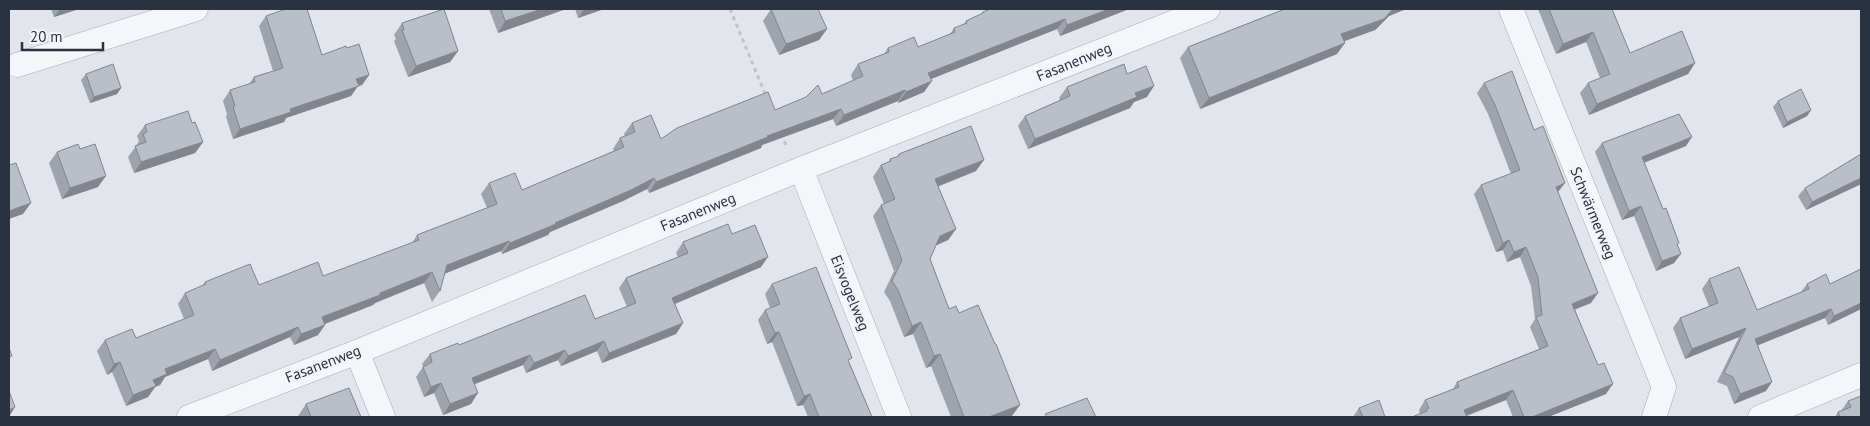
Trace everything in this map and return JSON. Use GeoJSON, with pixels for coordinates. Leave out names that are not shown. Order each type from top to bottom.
{"type":"FeatureCollection","features":[{"type":"Feature","properties":{"kind":"street"},"geometry":{"type":"LineString","coordinates":[[17,65],[196,9]]}},
{"type":"Feature","properties":{"kind":"street","name":"Fasanenweg"},"geometry":{"type":"LineString","coordinates":[[189,417],[357,352],[801,169],[1208,9]]}},
{"type":"Feature","properties":{"kind":"street","name":"Schwärmerweg"},"geometry":{"type":"LineString","coordinates":[[1511,9],[1664,387],[1654,417]]}},
{"type":"Feature","properties":{"kind":"street","name":"Eisvogelweg"},"geometry":{"type":"LineString","coordinates":[[801,169],[899,417]]}},
{"type":"Feature","properties":{"kind":"street"},"geometry":{"type":"LineString","coordinates":[[357,352],[383,417]]}},
{"type":"Feature","properties":{"kind":"street"},"geometry":{"type":"LineString","coordinates":[[1760,417],[1861,375]]}},
{"type":"Feature","properties":{"kind":"path"},"geometry":{"type":"LineString","coordinates":[[730,9],[767,99]]}},
{"type":"Feature","properties":{"kind":"path"},"geometry":{"type":"LineString","coordinates":[[781,132],[786,147],[801,169]]}},
{"type":"Feature","properties":{"kind":"building"},"geometry":{"type":"Polygon","coordinates":[[[286,9],[307,9],[322,55],[346,46],[347,48],[359,44],[369,75],[356,79],[359,86],[290,109],[291,112],[240,129],[230,90],[255,82],[254,77],[283,68],[266,16],[286,9]]]}},
{"type":"Feature","properties":{"kind":"building"},"geometry":{"type":"Polygon","coordinates":[[[444,9],[458,51],[416,66],[402,30],[404,30],[402,23],[444,9]]]}},
{"type":"Feature","properties":{"kind":"building"},"geometry":{"type":"Polygon","coordinates":[[[501,9],[542,9],[505,21],[501,9]]]}},
{"type":"Feature","properties":{"kind":"building"},"geometry":{"type":"Polygon","coordinates":[[[771,9],[818,9],[827,29],[786,44],[771,9]]]}},
{"type":"Feature","properties":{"kind":"building"},"geometry":{"type":"Polygon","coordinates":[[[990,9],[1109,9],[1067,25],[1065,19],[928,73],[932,81],[906,92],[905,90],[844,115],[841,109],[767,136],[656,182],[654,178],[556,224],[510,243],[509,241],[447,265],[440,291],[432,272],[380,293],[380,295],[322,317],[325,325],[301,334],[298,327],[220,360],[215,349],[165,369],[167,374],[153,380],[156,386],[133,395],[120,362],[114,364],[105,340],[132,329],[136,338],[194,315],[185,293],[206,284],[205,282],[250,264],[259,285],[318,262],[323,276],[419,240],[417,235],[497,204],[489,183],[515,173],[522,190],[624,147],[620,138],[635,132],[632,123],[651,115],[661,139],[677,128],[768,92],[775,110],[806,97],[818,85],[822,94],[863,76],[858,64],[889,52],[888,48],[914,37],[918,47],[955,32],[954,28],[967,23],[966,21],[990,9]]]}},
{"type":"Feature","properties":{"kind":"building"},"geometry":{"type":"Polygon","coordinates":[[[1285,9],[1393,9],[1384,19],[1341,34],[1345,43],[1209,98],[1188,47],[1285,9]]]}},
{"type":"Feature","properties":{"kind":"building"},"geometry":{"type":"Polygon","coordinates":[[[1549,9],[1612,9],[1630,53],[1682,31],[1695,63],[1597,104],[1588,83],[1610,74],[1593,32],[1563,44],[1549,9]]]}},
{"type":"Feature","properties":{"kind":"building"},"geometry":{"type":"Polygon","coordinates":[[[113,64],[121,88],[94,97],[86,74],[113,64]]]}},
{"type":"Feature","properties":{"kind":"building"},"geometry":{"type":"Polygon","coordinates":[[[1124,64],[1127,74],[1146,66],[1154,86],[1135,93],[1137,97],[1035,139],[1025,116],[1070,96],[1067,87],[1124,64]]]}},
{"type":"Feature","properties":{"kind":"building"},"geometry":{"type":"Polygon","coordinates":[[[1512,71],[1534,130],[1543,126],[1565,183],[1556,187],[1598,293],[1572,304],[1598,365],[1604,363],[1613,384],[1532,417],[1524,417],[1513,390],[1464,410],[1467,417],[1412,417],[1427,411],[1429,408],[1425,400],[1459,387],[1457,382],[1548,346],[1536,317],[1542,315],[1538,277],[1526,247],[1514,252],[1509,240],[1503,243],[1481,185],[1520,170],[1495,105],[1484,83],[1512,71]]]}},
{"type":"Feature","properties":{"kind":"building"},"geometry":{"type":"Polygon","coordinates":[[[1801,89],[1811,110],[1787,122],[1778,101],[1801,89]]]}},
{"type":"Feature","properties":{"kind":"building"},"geometry":{"type":"Polygon","coordinates":[[[188,111],[192,123],[195,122],[203,142],[141,162],[135,146],[146,142],[143,134],[147,132],[145,125],[188,111]]]}},
{"type":"Feature","properties":{"kind":"building"},"geometry":{"type":"Polygon","coordinates":[[[1679,114],[1692,137],[1642,157],[1663,209],[1666,208],[1679,243],[1677,244],[1681,254],[1662,261],[1641,206],[1629,211],[1602,143],[1679,114]]]}},
{"type":"Feature","properties":{"kind":"building"},"geometry":{"type":"Polygon","coordinates":[[[971,126],[984,160],[935,179],[956,229],[940,236],[930,259],[949,309],[956,306],[959,313],[978,305],[1020,405],[989,417],[964,417],[940,354],[934,356],[921,322],[912,326],[898,290],[892,281],[902,260],[881,205],[895,199],[881,165],[891,161],[890,159],[899,156],[899,154],[971,126]]]}},
{"type":"Feature","properties":{"kind":"building"},"geometry":{"type":"Polygon","coordinates":[[[78,144],[80,149],[95,144],[106,176],[70,188],[57,152],[78,144]]]}},
{"type":"Feature","properties":{"kind":"building"},"geometry":{"type":"Polygon","coordinates":[[[1861,154],[1861,178],[1812,202],[1805,188],[1861,154]]]}},
{"type":"Feature","properties":{"kind":"building"},"geometry":{"type":"Polygon","coordinates":[[[16,163],[31,203],[9,211],[9,165],[16,163]]]}},
{"type":"Feature","properties":{"kind":"building"},"geometry":{"type":"Polygon","coordinates":[[[728,224],[732,234],[755,225],[768,257],[672,298],[683,323],[609,353],[604,341],[568,356],[565,350],[534,363],[530,355],[472,378],[478,393],[450,404],[441,383],[431,387],[423,367],[432,362],[430,354],[458,343],[459,345],[585,295],[595,319],[636,303],[626,278],[688,253],[683,242],[728,224]]]}},
{"type":"Feature","properties":{"kind":"building"},"geometry":{"type":"Polygon","coordinates":[[[816,267],[852,358],[848,360],[872,417],[819,417],[810,394],[804,396],[779,332],[775,333],[765,310],[780,304],[772,284],[816,267]]]}},
{"type":"Feature","properties":{"kind":"building"},"geometry":{"type":"Polygon","coordinates":[[[1739,267],[1757,310],[1809,289],[1807,284],[1826,274],[1830,284],[1861,269],[1861,303],[1834,316],[1831,309],[1755,339],[1772,382],[1740,394],[1733,377],[1724,373],[1746,328],[1692,349],[1680,318],[1718,303],[1709,279],[1739,267]]]}},
{"type":"Feature","properties":{"kind":"building"},"geometry":{"type":"Polygon","coordinates":[[[349,388],[361,417],[311,417],[306,404],[349,388]]]}},
{"type":"Feature","properties":{"kind":"building"},"geometry":{"type":"Polygon","coordinates":[[[9,391],[15,407],[9,410],[9,391]]]}},
{"type":"Feature","properties":{"kind":"building"},"geometry":{"type":"Polygon","coordinates":[[[1861,396],[1861,417],[1840,417],[1838,412],[1851,407],[1848,401],[1861,396]]]}},
{"type":"Feature","properties":{"kind":"building"},"geometry":{"type":"Polygon","coordinates":[[[1087,398],[1096,417],[1047,417],[1045,414],[1087,398]]]}},
{"type":"Feature","properties":{"kind":"building"},"geometry":{"type":"Polygon","coordinates":[[[1379,400],[1385,417],[1363,417],[1359,408],[1379,400]]]}}]}
